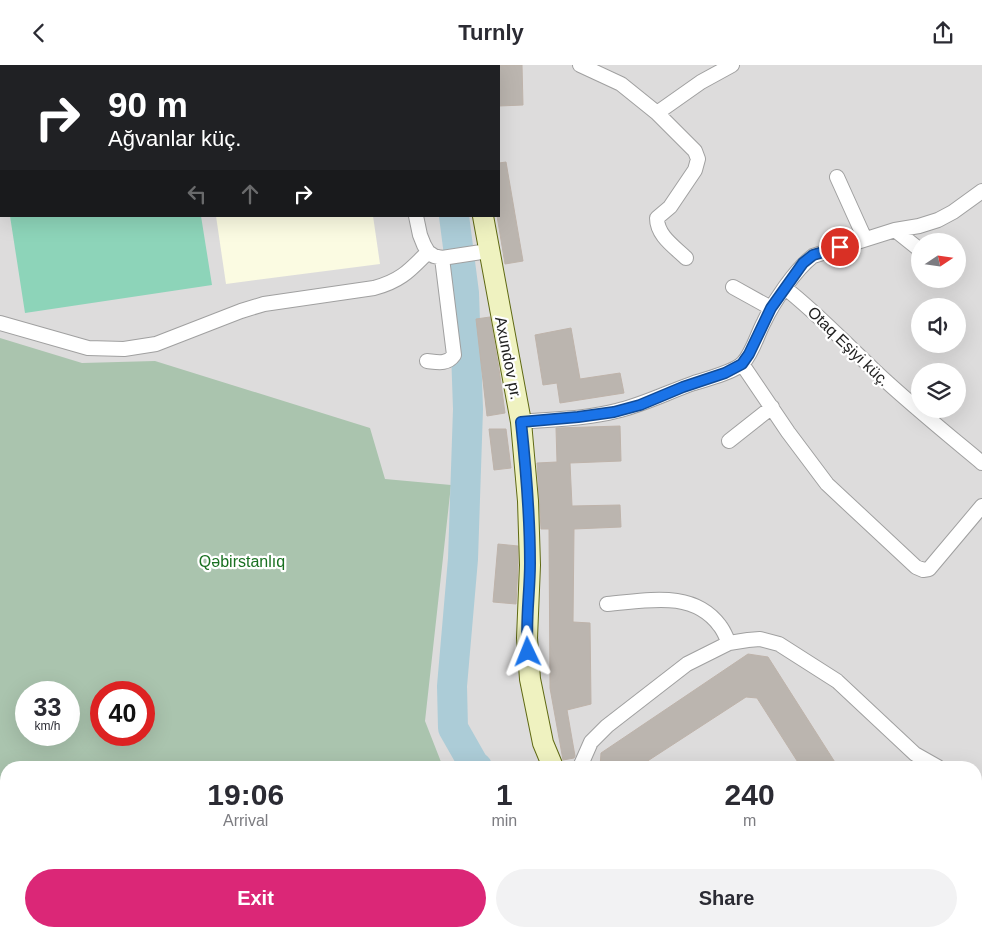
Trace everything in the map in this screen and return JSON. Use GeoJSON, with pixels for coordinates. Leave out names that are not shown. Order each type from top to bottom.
{"type":"FeatureCollection","features":[{"type":"Feature","properties":{"kind":"street"},"geometry":{"type":"LineString","coordinates":[[580,65],[621,83],[657,113],[696,151],[698,159],[695,170],[670,207],[657,218],[657,225],[662,235],[686,258]]}},
{"type":"Feature","properties":{"kind":"street"},"geometry":{"type":"LineString","coordinates":[[657,113],[701,82],[732,65]]}},
{"type":"Feature","properties":{"kind":"street"},"geometry":{"type":"LineString","coordinates":[[837,177],[865,239]]}},
{"type":"Feature","properties":{"kind":"street"},"geometry":{"type":"LineString","coordinates":[[521,422],[614,412],[640,405],[683,387],[725,373],[742,364],[749,354],[771,308],[803,263],[813,255],[895,230],[920,226],[938,220],[980,196]]}},
{"type":"Feature","properties":{"kind":"street"},"geometry":{"type":"LineString","coordinates":[[416,217],[424,245],[428,252],[434,256],[442,258],[480,252]]}},
{"type":"Feature","properties":{"kind":"street","name":"Axundov pr."},"geometry":{"type":"LineString","coordinates":[[482,217],[480,252],[521,422],[528,501],[530,565],[527,638],[530,679],[543,743],[550,761]]}},
{"type":"Feature","properties":{"kind":"street"},"geometry":{"type":"LineString","coordinates":[[895,230],[911,243]]}},
{"type":"Feature","properties":{"kind":"street"},"geometry":{"type":"LineString","coordinates":[[0,323],[88,348],[124,349],[156,344],[264,304],[374,288],[388,284],[405,275],[428,252]]}},
{"type":"Feature","properties":{"kind":"street"},"geometry":{"type":"LineString","coordinates":[[427,361],[444,363],[451,360],[454,355],[442,258]]}},
{"type":"Feature","properties":{"kind":"street"},"geometry":{"type":"LineString","coordinates":[[733,287],[771,308]]}},
{"type":"Feature","properties":{"kind":"street","name":"Otaq Eşiyi küç."},"geometry":{"type":"LineString","coordinates":[[785,288],[804,302],[840,339],[908,402],[982,463]]}},
{"type":"Feature","properties":{"kind":"street"},"geometry":{"type":"LineString","coordinates":[[742,364],[788,432],[827,484],[916,567],[924,570],[929,569],[982,506]]}},
{"type":"Feature","properties":{"kind":"street"},"geometry":{"type":"LineString","coordinates":[[729,441],[772,407]]}},
{"type":"Feature","properties":{"kind":"street"},"geometry":{"type":"LineString","coordinates":[[607,604],[660,599],[679,600],[695,605],[720,626],[729,643]]}},
{"type":"Feature","properties":{"kind":"street"},"geometry":{"type":"LineString","coordinates":[[583,761],[591,742],[607,726],[687,663],[729,643],[748,639],[760,639],[779,644],[837,681],[915,754],[927,761]]}},
{"type":"Feature","properties":{"kind":"shaded area"},"geometry":{"type":"Polygon","coordinates":[[[500,65],[982,65],[982,761],[0,761],[0,217],[500,217],[500,65]]]}},
{"type":"Feature","properties":{"kind":"shaded area"},"geometry":{"type":"Polygon","coordinates":[[[216,217],[373,217],[380,264],[226,284],[216,217]]]}},
{"type":"Feature","properties":{"kind":"green space"},"geometry":{"type":"Polygon","coordinates":[[[10,217],[201,217],[212,285],[25,313],[10,217]]]}},
{"type":"Feature","properties":{"kind":"green space","name":"Qəbirstanlıq"},"geometry":{"type":"Polygon","coordinates":[[[0,338],[82,363],[155,361],[370,428],[385,479],[451,485],[425,721],[441,761],[0,761],[0,338]]]}},
{"type":"Feature","properties":{"kind":"building"},"geometry":{"type":"Polygon","coordinates":[[[500,65],[522,65],[523,105],[500,106],[500,65]]]}},
{"type":"Feature","properties":{"kind":"building"},"geometry":{"type":"Polygon","coordinates":[[[506,162],[523,261],[505,264],[497,217],[500,217],[500,163],[506,162]]]}},
{"type":"Feature","properties":{"kind":"building"},"geometry":{"type":"Polygon","coordinates":[[[490,317],[505,413],[487,416],[476,319],[490,317]]]}},
{"type":"Feature","properties":{"kind":"building"},"geometry":{"type":"Polygon","coordinates":[[[571,328],[580,379],[620,373],[624,393],[560,403],[557,383],[543,385],[535,335],[571,328]]]}},
{"type":"Feature","properties":{"kind":"building"},"geometry":{"type":"Polygon","coordinates":[[[620,426],[621,461],[570,463],[572,506],[620,505],[621,527],[574,529],[573,622],[590,623],[591,704],[567,710],[575,756],[574,758],[563,760],[550,688],[549,529],[541,529],[537,463],[557,462],[556,428],[620,426]]]}},
{"type":"Feature","properties":{"kind":"building"},"geometry":{"type":"Polygon","coordinates":[[[489,429],[506,429],[511,468],[494,470],[489,429]]]}},
{"type":"Feature","properties":{"kind":"building"},"geometry":{"type":"Polygon","coordinates":[[[498,544],[518,546],[516,604],[493,602],[498,544]]]}},
{"type":"Feature","properties":{"kind":"building"},"geometry":{"type":"Polygon","coordinates":[[[748,654],[768,657],[834,761],[797,761],[757,698],[746,697],[648,761],[600,761],[601,753],[748,654]]]}},
{"type":"Feature","properties":{"kind":"waterway"},"geometry":{"type":"LineString","coordinates":[[454,217],[464,293],[468,409],[463,559],[452,686],[453,728],[472,761]]}},
{"type":"Feature","properties":{"kind":"route"},"geometry":{"type":"LineString","coordinates":[[528,652],[530,565],[528,501],[521,422],[614,412],[640,405],[683,387],[725,373],[742,364],[749,354],[771,308],[803,263],[813,255],[840,247]]}}]}
